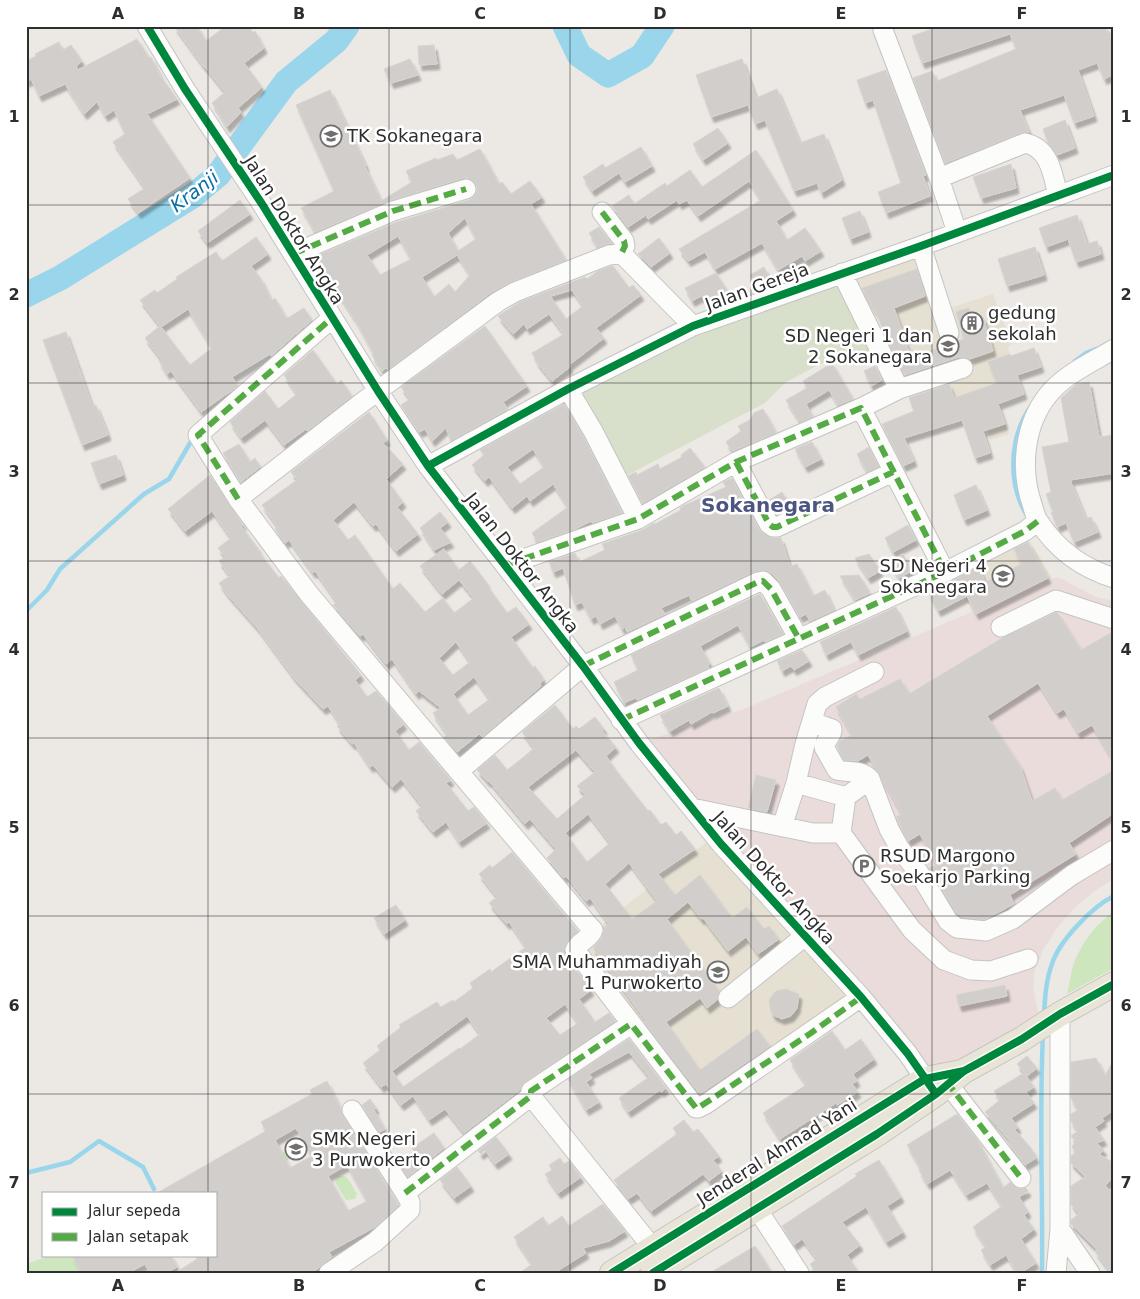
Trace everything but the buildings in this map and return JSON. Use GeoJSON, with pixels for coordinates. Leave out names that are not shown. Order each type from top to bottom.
{"type":"FeatureCollection","features":[{"type":"Feature","properties":{"kind":"main road","name":"Jenderal Ahmad Yani"},"geometry":{"type":"LineString","coordinates":[[659,1265],[943,1081],[1022,1039],[1058,1015],[1114,984]]}},
{"type":"Feature","properties":{"kind":"main road","name":"Jenderal Ahmad Yani"},"geometry":{"type":"LineString","coordinates":[[612,1273],[659,1265],[757,1209],[877,1134],[943,1081]]}},
{"type":"Feature","properties":{"kind":"street","name":"Jalan Doktor Angka"},"geometry":{"type":"LineString","coordinates":[[147,26],[262,204],[378,391],[428,466],[583,666],[621,720],[692,808],[727,850],[862,997],[908,1054],[943,1081],[1021,1178]]}},
{"type":"Feature","properties":{"kind":"street"},"geometry":{"type":"LineString","coordinates":[[883,30],[939,178],[957,232]]}},
{"type":"Feature","properties":{"kind":"street"},"geometry":{"type":"LineString","coordinates":[[939,178],[1025,143],[1034,145],[1043,152],[1050,164],[1058,196]]}},
{"type":"Feature","properties":{"kind":"street","name":"Jalan Gereja"},"geometry":{"type":"LineString","coordinates":[[428,466],[568,389],[693,326],[921,246],[1114,175]]}},
{"type":"Feature","properties":{"kind":"street"},"geometry":{"type":"LineString","coordinates":[[293,254],[394,211],[466,189]]}},
{"type":"Feature","properties":{"kind":"street"},"geometry":{"type":"LineString","coordinates":[[602,212],[624,241],[625,246],[621,254]]}},
{"type":"Feature","properties":{"kind":"street"},"geometry":{"type":"LineString","coordinates":[[921,246],[948,333]]}},
{"type":"Feature","properties":{"kind":"street"},"geometry":{"type":"LineString","coordinates":[[238,499],[378,391],[515,292],[609,255],[621,254],[628,259],[693,326]]}},
{"type":"Feature","properties":{"kind":"street"},"geometry":{"type":"LineString","coordinates":[[842,273],[898,389]]}},
{"type":"Feature","properties":{"kind":"street"},"geometry":{"type":"LineString","coordinates":[[332,318],[198,435],[238,499],[309,594],[593,930],[592,934],[576,946],[575,950],[696,1108],[812,1033],[862,997]]}},
{"type":"Feature","properties":{"kind":"street"},"geometry":{"type":"LineString","coordinates":[[1114,349],[1082,366],[1057,386],[1048,396],[1036,416],[1027,443],[1026,454],[1032,525],[1077,562],[1114,578]]}},
{"type":"Feature","properties":{"kind":"street"},"geometry":{"type":"LineString","coordinates":[[506,565],[638,519],[736,462],[861,408],[898,389],[963,368]]}},
{"type":"Feature","properties":{"kind":"street"},"geometry":{"type":"LineString","coordinates":[[568,389],[593,431],[638,519]]}},
{"type":"Feature","properties":{"kind":"street"},"geometry":{"type":"LineString","coordinates":[[861,408],[946,572]]}},
{"type":"Feature","properties":{"kind":"street"},"geometry":{"type":"LineString","coordinates":[[736,462],[769,524],[773,527],[777,527],[894,472]]}},
{"type":"Feature","properties":{"kind":"street"},"geometry":{"type":"LineString","coordinates":[[621,720],[946,572],[1032,525]]}},
{"type":"Feature","properties":{"kind":"street"},"geometry":{"type":"LineString","coordinates":[[458,771],[583,666],[758,582],[762,581],[771,589],[799,639]]}},
{"type":"Feature","properties":{"kind":"street"},"geometry":{"type":"LineString","coordinates":[[1001,627],[1056,600],[1114,619]]}},
{"type":"Feature","properties":{"kind":"street"},"geometry":{"type":"LineString","coordinates":[[782,827],[817,704],[874,672]]}},
{"type":"Feature","properties":{"kind":"street"},"geometry":{"type":"LineString","coordinates":[[812,722],[833,730],[824,744],[824,748],[837,770],[859,772],[870,779],[888,829],[900,849],[919,873],[948,921],[957,928],[986,931],[1013,919],[1072,875],[1114,850]]}},
{"type":"Feature","properties":{"kind":"street"},"geometry":{"type":"LineString","coordinates":[[870,779],[846,797],[841,833],[912,930],[944,960],[971,970],[991,971],[1028,959]]}},
{"type":"Feature","properties":{"kind":"street"},"geometry":{"type":"LineString","coordinates":[[796,783],[846,797]]}},
{"type":"Feature","properties":{"kind":"street"},"geometry":{"type":"LineString","coordinates":[[692,808],[812,833],[841,833]]}},
{"type":"Feature","properties":{"kind":"street"},"geometry":{"type":"LineString","coordinates":[[728,998],[805,936]]}},
{"type":"Feature","properties":{"kind":"street"},"geometry":{"type":"LineString","coordinates":[[1056,1273],[1060,1229],[1058,1015]]}},
{"type":"Feature","properties":{"kind":"street"},"geometry":{"type":"LineString","coordinates":[[405,1193],[530,1096],[531,1091],[631,1024]]}},
{"type":"Feature","properties":{"kind":"street"},"geometry":{"type":"LineString","coordinates":[[530,1096],[659,1265]]}},
{"type":"Feature","properties":{"kind":"street"},"geometry":{"type":"LineString","coordinates":[[329,1273],[374,1242],[410,1210],[410,1202],[405,1193],[352,1110]]}},
{"type":"Feature","properties":{"kind":"street"},"geometry":{"type":"LineString","coordinates":[[757,1209],[799,1273]]}},
{"type":"Feature","properties":{"kind":"street"},"geometry":{"type":"LineString","coordinates":[[1060,1229],[1090,1273]]}},
{"type":"Feature","properties":{"kind":"shaded area","name":"SD Negeri 1 dan 2 Sokanegara"},"geometry":{"type":"Polygon","coordinates":[[[930,254],[950,308],[993,294],[1012,344],[1008,347],[1024,394],[1010,399],[999,406],[1009,434],[990,440],[983,414],[922,432],[903,383],[899,384],[878,316],[865,314],[851,279],[930,254]]]}},
{"type":"Feature","properties":{"kind":"shaded area","name":"SD Negeri 4 Sokanegara"},"geometry":{"type":"Polygon","coordinates":[[[1028,538],[1053,579],[975,617],[953,574],[1028,538]]]}},
{"type":"Feature","properties":{"kind":"shaded area"},"geometry":{"type":"Polygon","coordinates":[[[1058,577],[1096,597],[1114,601],[1114,879],[1096,890],[1075,907],[1057,928],[1043,950],[1035,970],[1033,987],[1041,1026],[928,1075],[639,743],[744,709],[1058,577]]]}},
{"type":"Feature","properties":{"kind":"shaded area","name":"SMA Muhammadiyah 1 Purwokerto"},"geometry":{"type":"Polygon","coordinates":[[[714,836],[861,997],[699,1104],[577,947],[610,918],[714,836]]]}},
{"type":"Feature","properties":{"kind":"green space"},"geometry":{"type":"Polygon","coordinates":[[[840,281],[877,353],[850,366],[842,353],[786,382],[765,403],[620,479],[581,399],[585,391],[697,336],[840,281]]]}},
{"type":"Feature","properties":{"kind":"green space"},"geometry":{"type":"Polygon","coordinates":[[[1114,912],[1114,968],[1067,994],[1074,964],[1082,946],[1096,927],[1114,912]]]}},
{"type":"Feature","properties":{"kind":"green space"},"geometry":{"type":"Polygon","coordinates":[[[296,1146],[300,1151],[297,1154],[245,1188],[239,1179],[296,1146]]]}},
{"type":"Feature","properties":{"kind":"green space"},"geometry":{"type":"Polygon","coordinates":[[[338,1176],[345,1176],[351,1183],[357,1194],[355,1199],[346,1200],[335,1182],[338,1176]]]}},
{"type":"Feature","properties":{"kind":"green space"},"geometry":{"type":"Polygon","coordinates":[[[49,1256],[72,1256],[81,1273],[26,1273],[26,1264],[49,1256]]]}},
{"type":"Feature","properties":{"kind":"waterway","name":"Kranji"},"geometry":{"type":"LineString","coordinates":[[26,295],[60,278],[194,195],[218,175],[286,82],[336,41],[347,26]]}},
{"type":"Feature","properties":{"kind":"waterway","name":"Kranji"},"geometry":{"type":"LineString","coordinates":[[565,26],[579,55],[608,75],[642,56],[662,26]]}},
{"type":"Feature","properties":{"kind":"waterway"},"geometry":{"type":"LineString","coordinates":[[1075,361],[1096,349]]}},
{"type":"Feature","properties":{"kind":"waterway"},"geometry":{"type":"LineString","coordinates":[[1028,517],[1017,491],[1013,461],[1018,432],[1031,406]]}},
{"type":"Feature","properties":{"kind":"waterway"},"geometry":{"type":"LineString","coordinates":[[26,611],[47,590],[60,569],[144,494],[169,479],[193,438]]}},
{"type":"Feature","properties":{"kind":"waterway"},"geometry":{"type":"LineString","coordinates":[[1044,1014],[1047,982],[1056,955],[1078,925],[1096,908],[1114,896]]}},
{"type":"Feature","properties":{"kind":"waterway"},"geometry":{"type":"LineString","coordinates":[[1042,1273],[1041,1094],[1043,1034]]}},
{"type":"Feature","properties":{"kind":"waterway"},"geometry":{"type":"LineString","coordinates":[[26,1173],[70,1162],[99,1141],[143,1167],[154,1189]]}},
{"type":"Feature","properties":{"kind":"marked path"},"geometry":{"type":"LineString","coordinates":[[293,254],[393,211],[466,189]]}},
{"type":"Feature","properties":{"kind":"marked path"},"geometry":{"type":"LineString","coordinates":[[602,212],[624,241],[625,246],[621,254]]}},
{"type":"Feature","properties":{"kind":"marked path"},"geometry":{"type":"LineString","coordinates":[[238,499],[198,435],[332,318]]}},
{"type":"Feature","properties":{"kind":"marked path"},"geometry":{"type":"LineString","coordinates":[[506,565],[638,519],[736,462],[861,408],[945,572]]}},
{"type":"Feature","properties":{"kind":"marked path"},"geometry":{"type":"LineString","coordinates":[[736,462],[769,524],[773,527],[777,527],[893,472]]}},
{"type":"Feature","properties":{"kind":"marked path"},"geometry":{"type":"LineString","coordinates":[[621,720],[945,572],[1025,531],[1038,521]]}},
{"type":"Feature","properties":{"kind":"marked path"},"geometry":{"type":"LineString","coordinates":[[583,666],[763,581],[771,589],[799,639]]}},
{"type":"Feature","properties":{"kind":"marked path"},"geometry":{"type":"LineString","coordinates":[[405,1193],[531,1096],[531,1091],[631,1024],[696,1108],[698,1108],[811,1033],[861,997]]}},
{"type":"Feature","properties":{"kind":"marked path"},"geometry":{"type":"LineString","coordinates":[[946,1081],[1021,1178]]}},
{"type":"Feature","properties":{"kind":"cycle path"},"geometry":{"type":"LineString","coordinates":[[147,26],[185,89],[262,204],[378,391],[428,466],[583,666],[639,743],[721,844],[861,997],[908,1054],[936,1094]]}},
{"type":"Feature","properties":{"kind":"cycle path"},"geometry":{"type":"LineString","coordinates":[[428,466],[568,389],[693,326],[921,246],[1114,175]]}},
{"type":"Feature","properties":{"kind":"cycle path"},"geometry":{"type":"LineString","coordinates":[[653,1273],[877,1134],[936,1094],[964,1071],[1114,984]]}},
{"type":"Feature","properties":{"kind":"cycle path"},"geometry":{"type":"LineString","coordinates":[[612,1273],[925,1079],[964,1071]]}},
{"type":"Feature","properties":{"kind":"place","name":"TK Sokanegara"},"geometry":{"type":"Point","coordinates":[331,136]}},
{"type":"Feature","properties":{"kind":"place","name":"gedung sekolah"},"geometry":{"type":"Point","coordinates":[972,323]}},
{"type":"Feature","properties":{"kind":"place","name":"SD Negeri 1 dan 2 Sokanegara"},"geometry":{"type":"Point","coordinates":[948,346]}},
{"type":"Feature","properties":{"kind":"place","name":"SD Negeri 4 Sokanegara"},"geometry":{"type":"Point","coordinates":[1003,576]}},
{"type":"Feature","properties":{"kind":"place","name":"RSUD Margono Soekarjo Parking"},"geometry":{"type":"Point","coordinates":[864,866]}},
{"type":"Feature","properties":{"kind":"place","name":"SMA Muhammadiyah 1 Purwokerto"},"geometry":{"type":"Point","coordinates":[718,972]}},
{"type":"Feature","properties":{"kind":"place","name":"SMK Negeri 3 Purwokerto"},"geometry":{"type":"Point","coordinates":[296,1149]}},
{"type":"Feature","properties":{"kind":"district","name":"Sokanegara"},"geometry":{"type":"Point","coordinates":[768,505]}}]}
